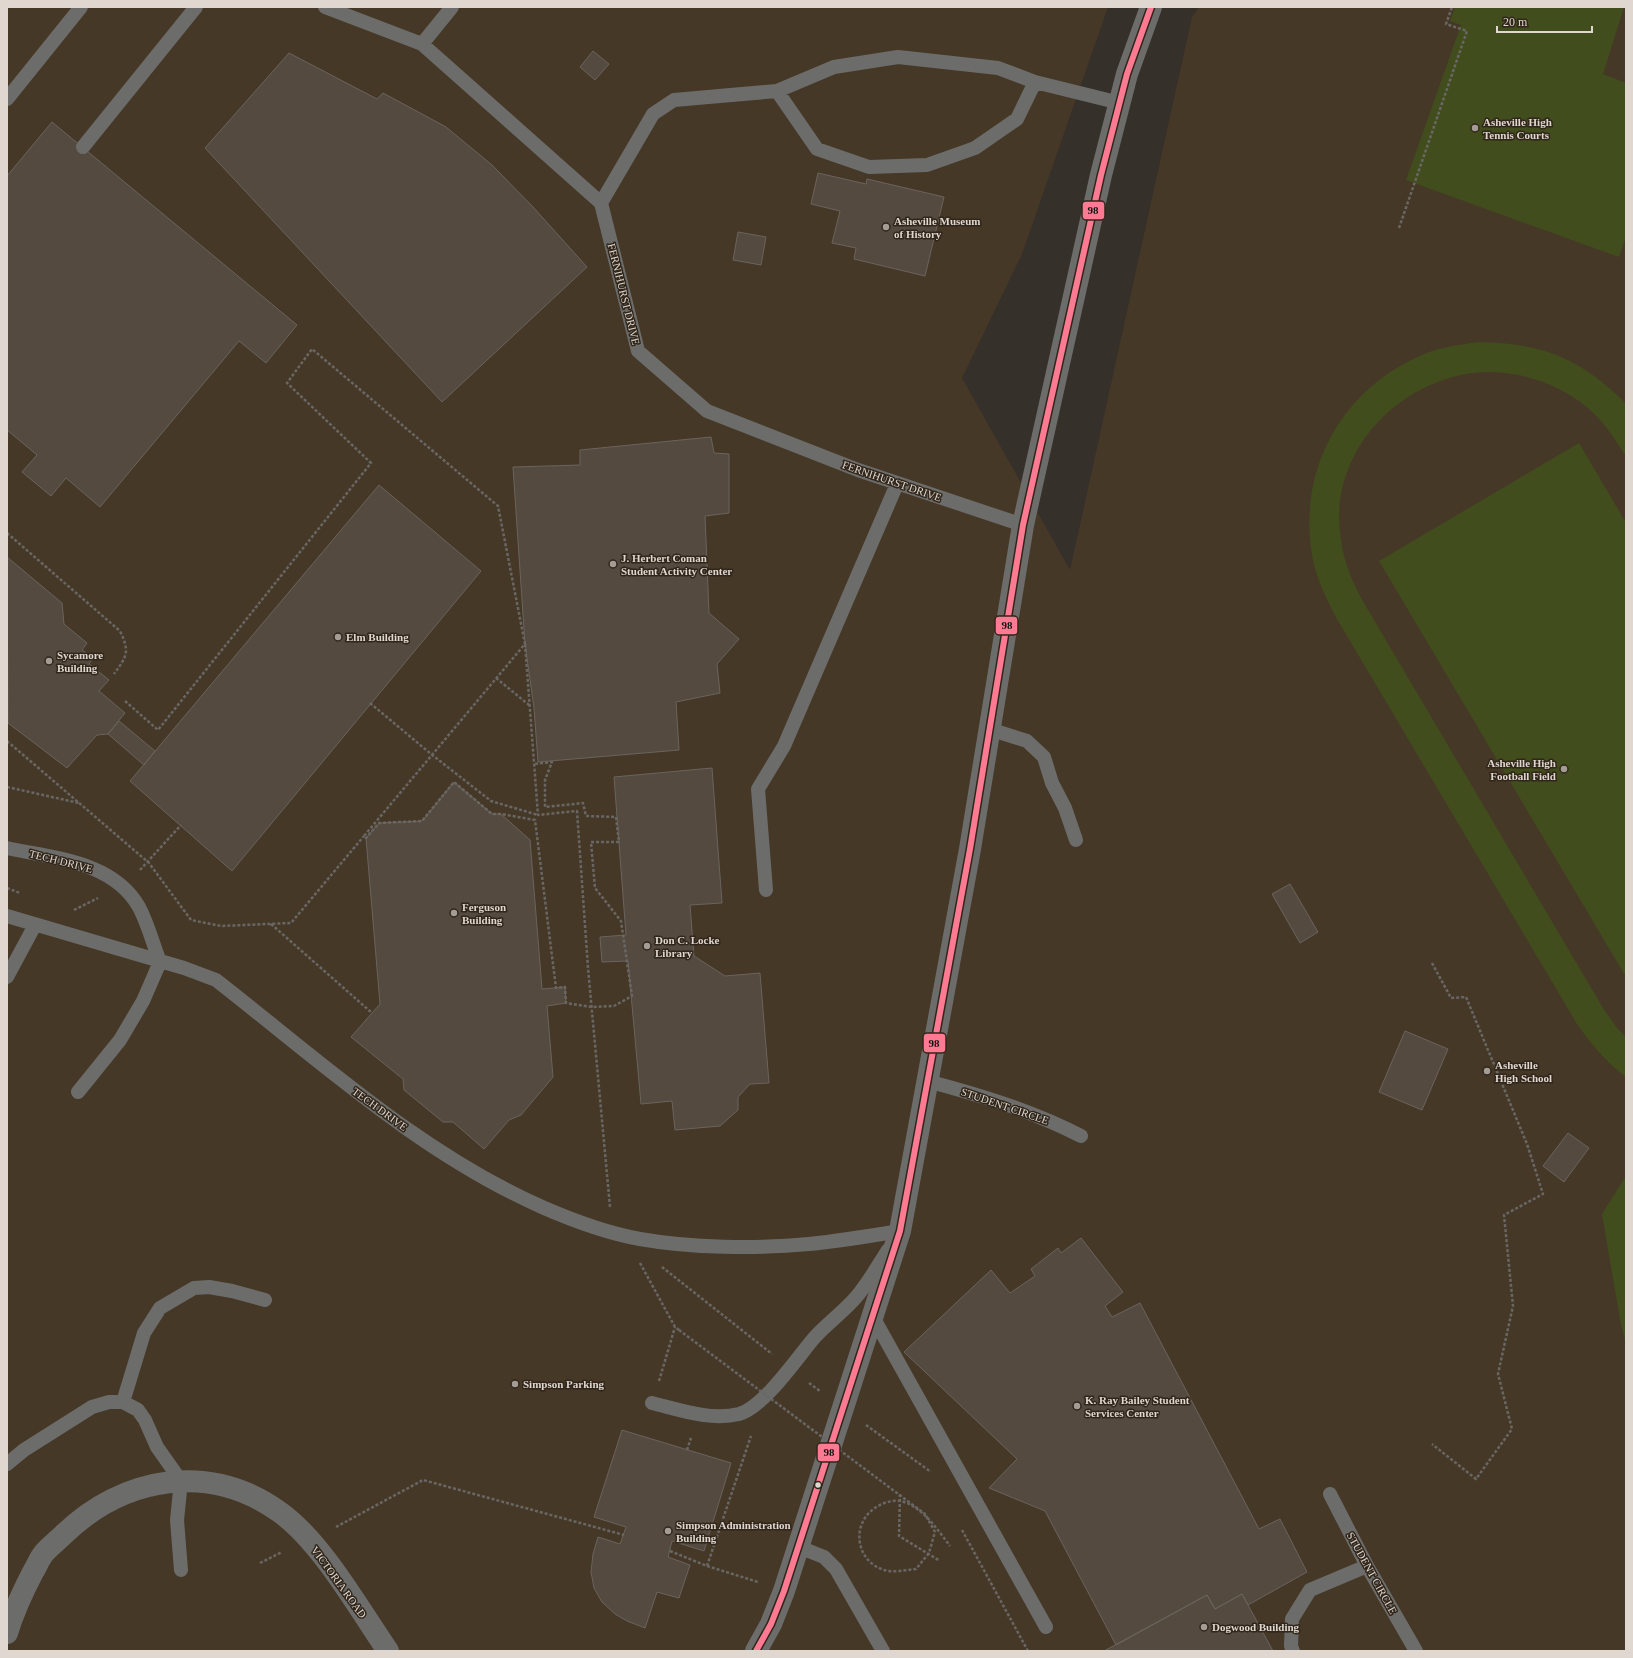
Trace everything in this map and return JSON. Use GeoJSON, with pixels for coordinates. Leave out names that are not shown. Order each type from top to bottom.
{"type":"FeatureCollection","features":[{"type":"Feature","properties":{"kind":"street"},"geometry":{"type":"LineString","coordinates":[[756,1651],[771,1624],[784,1591],[900,1231],[989,729],[1023,525],[1100,183],[1120,102],[1127,74],[1151,7]]}},
{"type":"Feature","properties":{"kind":"street","name":"VICTORIA ROAD"},"geometry":{"type":"LineString","coordinates":[[7,1633],[16,1603],[44,1554],[79,1519],[114,1498],[147,1486],[181,1481],[217,1483],[246,1492],[281,1513],[308,1538],[324,1558],[388,1651]]}},
{"type":"Feature","properties":{"kind":"lane"},"geometry":{"type":"LineString","coordinates":[[84,147],[196,7]]}},
{"type":"Feature","properties":{"kind":"lane"},"geometry":{"type":"LineString","coordinates":[[324,7],[422,44],[601,203],[653,114],[674,100],[777,91],[834,67],[898,57],[998,68],[1035,82],[1120,102]]}},
{"type":"Feature","properties":{"kind":"lane"},"geometry":{"type":"LineString","coordinates":[[422,44],[452,7]]}},
{"type":"Feature","properties":{"kind":"lane"},"geometry":{"type":"LineString","coordinates":[[7,99],[80,8]]}},
{"type":"Feature","properties":{"kind":"lane"},"geometry":{"type":"LineString","coordinates":[[777,91],[817,149],[869,167],[927,165],[975,148],[1016,119],[1035,82]]}},
{"type":"Feature","properties":{"kind":"lane","name":"FERNIHURST DRIVE"},"geometry":{"type":"LineString","coordinates":[[601,203],[638,351],[707,411],[858,470],[1023,525]]}},
{"type":"Feature","properties":{"kind":"lane"},"geometry":{"type":"LineString","coordinates":[[766,890],[758,789],[784,746],[897,484]]}},
{"type":"Feature","properties":{"kind":"lane"},"geometry":{"type":"LineString","coordinates":[[989,729],[1027,741],[1044,757],[1052,783],[1065,808],[1076,840]]}},
{"type":"Feature","properties":{"kind":"lane","name":"TECH DRIVE"},"geometry":{"type":"LineString","coordinates":[[7,848],[48,856],[102,872],[122,886],[138,907],[160,962]]}},
{"type":"Feature","properties":{"kind":"lane","name":"TECH DRIVE"},"geometry":{"type":"LineString","coordinates":[[7,916],[184,968],[216,980],[380,1110],[471,1172],[502,1189],[577,1222],[615,1234],[681,1244],[755,1246],[809,1244],[900,1231]]}},
{"type":"Feature","properties":{"kind":"lane"},"geometry":{"type":"LineString","coordinates":[[7,977],[35,925]]}},
{"type":"Feature","properties":{"kind":"lane"},"geometry":{"type":"LineString","coordinates":[[78,1092],[120,1040],[143,1001],[160,962]]}},
{"type":"Feature","properties":{"kind":"lane","name":"STUDENT CIRCLE"},"geometry":{"type":"LineString","coordinates":[[927,1081],[963,1090],[1006,1105],[1057,1124],[1081,1136]]}},
{"type":"Feature","properties":{"kind":"lane"},"geometry":{"type":"LineString","coordinates":[[652,1403],[692,1414],[716,1415],[740,1414],[757,1403],[790,1368],[813,1339],[860,1292],[900,1231]]}},
{"type":"Feature","properties":{"kind":"lane"},"geometry":{"type":"LineString","coordinates":[[123,1402],[144,1333],[160,1308],[194,1288],[209,1287],[232,1291],[265,1300]]}},
{"type":"Feature","properties":{"kind":"lane"},"geometry":{"type":"LineString","coordinates":[[873,1317],[1046,1628]]}},
{"type":"Feature","properties":{"kind":"lane"},"geometry":{"type":"LineString","coordinates":[[7,1464],[24,1450],[92,1407],[109,1402],[123,1402],[138,1410],[146,1420],[157,1447],[181,1481],[177,1520],[181,1570]]}},
{"type":"Feature","properties":{"kind":"lane","name":"STUDENT CIRCLE"},"geometry":{"type":"LineString","coordinates":[[1330,1494],[1367,1566],[1416,1651]]}},
{"type":"Feature","properties":{"kind":"lane"},"geometry":{"type":"LineString","coordinates":[[799,1547],[824,1558],[836,1569],[883,1651]]}},
{"type":"Feature","properties":{"kind":"lane"},"geometry":{"type":"LineString","coordinates":[[1293,1651],[1291,1646],[1292,1618],[1310,1590],[1367,1566]]}},
{"type":"Feature","properties":{"kind":"path"},"geometry":{"type":"LineString","coordinates":[[1399,228],[1467,31],[1446,24],[1452,7]]}},
{"type":"Feature","properties":{"kind":"path"},"geometry":{"type":"LineString","coordinates":[[125,701],[158,730],[371,463],[286,383],[312,349],[498,506],[525,644],[538,815]]}},
{"type":"Feature","properties":{"kind":"path"},"geometry":{"type":"LineString","coordinates":[[7,533],[120,631],[127,649],[125,658],[114,674]]}},
{"type":"Feature","properties":{"kind":"path"},"geometry":{"type":"LineString","coordinates":[[7,741],[149,863],[191,920],[221,926],[290,923],[525,644]]}},
{"type":"Feature","properties":{"kind":"path"},"geometry":{"type":"LineString","coordinates":[[496,678],[530,705]]}},
{"type":"Feature","properties":{"kind":"path"},"geometry":{"type":"LineString","coordinates":[[370,703],[431,754],[491,801],[538,815],[577,811],[592,1007],[611,1214],[615,1234]]}},
{"type":"Feature","properties":{"kind":"path"},"geometry":{"type":"LineString","coordinates":[[364,836],[366,838],[379,823],[422,821],[454,782],[492,814],[501,814],[535,820],[556,988],[565,987],[566,1003],[592,1007],[614,1006],[632,996],[621,921],[595,888],[591,842],[619,842],[616,817],[586,816],[583,803],[545,807],[545,780],[552,762],[534,764]]}},
{"type":"Feature","properties":{"kind":"path"},"geometry":{"type":"LineString","coordinates":[[7,787],[79,803]]}},
{"type":"Feature","properties":{"kind":"path"},"geometry":{"type":"LineString","coordinates":[[270,924],[372,1013]]}},
{"type":"Feature","properties":{"kind":"path"},"geometry":{"type":"LineString","coordinates":[[1432,963],[1451,998],[1466,997],[1527,1144],[1543,1194],[1504,1215],[1513,1306],[1498,1374],[1512,1429],[1476,1479],[1432,1444]]}},
{"type":"Feature","properties":{"kind":"path"},"geometry":{"type":"LineString","coordinates":[[636,1256],[675,1327],[925,1514],[928,1520],[931,1526],[935,1532],[929,1553],[916,1569],[888,1571],[873,1563],[864,1554],[858,1540],[861,1523],[870,1510],[885,1502],[900,1501],[917,1510],[926,1517],[931,1520],[950,1546]]}},
{"type":"Feature","properties":{"kind":"path"},"geometry":{"type":"LineString","coordinates":[[667,1356],[675,1327]]}},
{"type":"Feature","properties":{"kind":"path"},"geometry":{"type":"LineString","coordinates":[[708,1566],[752,1430]]}},
{"type":"Feature","properties":{"kind":"path"},"geometry":{"type":"LineString","coordinates":[[931,1472],[934,1478]]}},
{"type":"Feature","properties":{"kind":"path"},"geometry":{"type":"LineString","coordinates":[[333,1528],[423,1480],[624,1535]]}},
{"type":"Feature","properties":{"kind":"path"},"geometry":{"type":"LineString","coordinates":[[900,1494],[899,1536],[940,1561]]}},
{"type":"Feature","properties":{"kind":"path"},"geometry":{"type":"LineString","coordinates":[[959,1525],[1028,1651]]}},
{"type":"Feature","properties":{"kind":"path"},"geometry":{"type":"LineString","coordinates":[[670,1551],[708,1566],[784,1591]]}},
{"type":"Feature","properties":{"kind":"shaded area"},"geometry":{"type":"Polygon","coordinates":[[[7,7],[1108,7],[1022,254],[962,378],[1070,570],[1192,17],[1199,7],[1626,7],[1626,1651],[7,1651],[7,7]]]}},
{"type":"Feature","properties":{"kind":"green space"},"geometry":{"type":"Polygon","coordinates":[[[1455,7],[1624,7],[1603,74],[1626,83],[1626,237],[1619,257],[1406,180],[1461,25],[1450,21],[1455,7]]]}},
{"type":"Feature","properties":{"kind":"green space"},"geometry":{"type":"Polygon","coordinates":[[[1478,342],[1501,343],[1541,350],[1576,364],[1593,375],[1626,404],[1626,457],[1600,420],[1589,409],[1568,394],[1544,382],[1518,375],[1492,372],[1461,375],[1431,384],[1404,400],[1381,419],[1362,443],[1348,471],[1340,500],[1340,532],[1343,549],[1350,574],[1361,598],[1603,1008],[1617,1028],[1626,1037],[1626,1077],[1599,1052],[1577,1024],[1334,614],[1319,581],[1313,560],[1309,528],[1311,496],[1318,466],[1330,438],[1347,412],[1368,390],[1393,370],[1435,350],[1478,342]]]}},
{"type":"Feature","properties":{"kind":"green space","name":"Asheville High Football Field"},"geometry":{"type":"Polygon","coordinates":[[[1579,443],[1626,523],[1626,977],[1379,561],[1579,443]]]}},
{"type":"Feature","properties":{"kind":"green space"},"geometry":{"type":"Polygon","coordinates":[[[1626,1176],[1626,1343],[1621,1325],[1602,1214],[1626,1176]]]}},
{"type":"Feature","properties":{"kind":"building"},"geometry":{"type":"Polygon","coordinates":[[[593,51],[609,64],[595,80],[580,67],[593,51]]]}},
{"type":"Feature","properties":{"kind":"building"},"geometry":{"type":"Polygon","coordinates":[[[289,53],[377,99],[383,93],[446,127],[492,165],[533,207],[587,267],[442,402],[205,148],[289,53]]]}},
{"type":"Feature","properties":{"kind":"building"},"geometry":{"type":"Polygon","coordinates":[[[52,122],[297,325],[266,363],[239,341],[100,507],[66,478],[51,496],[22,472],[37,455],[7,430],[7,176],[52,122]]]}},
{"type":"Feature","properties":{"kind":"building","name":"Asheville Museum of History"},"geometry":{"type":"Polygon","coordinates":[[[818,173],[866,184],[867,179],[944,197],[925,276],[854,259],[856,248],[832,243],[840,211],[811,204],[818,173]]]}},
{"type":"Feature","properties":{"kind":"building"},"geometry":{"type":"Polygon","coordinates":[[[738,232],[766,237],[761,265],[733,260],[738,232]]]}},
{"type":"Feature","properties":{"kind":"building","name":"J. Herbert Coman Student Activity Center"},"geometry":{"type":"Polygon","coordinates":[[[711,437],[714,453],[729,454],[729,513],[705,516],[709,613],[739,639],[717,664],[720,693],[676,702],[679,750],[538,762],[534,708],[525,644],[513,467],[580,465],[580,450],[711,437]]]}},
{"type":"Feature","properties":{"kind":"building","name":"Elm Building"},"geometry":{"type":"Polygon","coordinates":[[[379,485],[481,571],[232,871],[130,781],[379,485]]]}},
{"type":"Feature","properties":{"kind":"building","name":"Sycamore Building"},"geometry":{"type":"Polygon","coordinates":[[[7,557],[62,603],[64,624],[87,643],[82,650],[93,658],[89,664],[109,680],[99,691],[125,713],[108,734],[97,735],[67,768],[8,723],[7,557]]]}},
{"type":"Feature","properties":{"kind":"building"},"geometry":{"type":"Polygon","coordinates":[[[119,721],[155,751],[144,765],[108,734],[119,721]]]}},
{"type":"Feature","properties":{"kind":"building","name":"Don C. Locke Library"},"geometry":{"type":"Polygon","coordinates":[[[712,768],[722,903],[690,905],[694,956],[725,976],[760,973],[769,1083],[750,1084],[738,1097],[738,1110],[720,1126],[675,1130],[672,1101],[641,1104],[628,961],[602,962],[600,937],[626,935],[614,777],[712,768]]]}},
{"type":"Feature","properties":{"kind":"building","name":"Ferguson Building"},"geometry":{"type":"Polygon","coordinates":[[[454,782],[492,814],[501,814],[530,840],[542,989],[565,987],[566,1003],[547,1006],[553,1077],[521,1115],[509,1120],[484,1149],[453,1122],[443,1122],[404,1090],[403,1079],[351,1037],[380,1004],[366,838],[379,823],[422,821],[454,782]]]}},
{"type":"Feature","properties":{"kind":"building"},"geometry":{"type":"Polygon","coordinates":[[[1290,884],[1318,932],[1300,943],[1272,894],[1290,884]]]}},
{"type":"Feature","properties":{"kind":"building"},"geometry":{"type":"Polygon","coordinates":[[[1405,1031],[1448,1049],[1422,1110],[1379,1092],[1405,1031]]]}},
{"type":"Feature","properties":{"kind":"building"},"geometry":{"type":"Polygon","coordinates":[[[1568,1133],[1589,1148],[1564,1182],[1543,1166],[1568,1133]]]}},
{"type":"Feature","properties":{"kind":"building","name":"K. Ray Bailey Student Services Center"},"geometry":{"type":"Polygon","coordinates":[[[1081,1238],[1123,1292],[1105,1306],[1112,1317],[1140,1303],[1259,1529],[1280,1519],[1307,1572],[1248,1605],[1242,1594],[1215,1609],[1207,1595],[1116,1645],[1045,1511],[989,1488],[1017,1459],[904,1352],[991,1270],[1010,1293],[1035,1276],[1031,1269],[1058,1248],[1061,1253],[1081,1238]]]}},
{"type":"Feature","properties":{"kind":"building","name":"Simpson Administration Building"},"geometry":{"type":"Polygon","coordinates":[[[622,1430],[731,1463],[704,1551],[672,1541],[668,1557],[690,1565],[679,1598],[657,1592],[645,1628],[627,1621],[615,1614],[602,1602],[594,1588],[591,1572],[593,1554],[598,1537],[620,1544],[626,1527],[594,1517],[622,1430]]]}},
{"type":"Feature","properties":{"kind":"building","name":"Dogwood Building"},"geometry":{"type":"Polygon","coordinates":[[[1242,1594],[1273,1651],[1104,1651],[1207,1595],[1215,1609],[1242,1594]]]}},
{"type":"Feature","properties":{"kind":"transit line","name":"98"},"geometry":{"type":"LineString","coordinates":[[756,1651],[771,1624],[784,1591],[900,1231],[970,849],[1023,525],[1101,175],[1127,74],[1151,7]]}},
{"type":"Feature","properties":{"kind":"place","name":"Asheville High Tennis Courts"},"geometry":{"type":"Point","coordinates":[1475,128]}},
{"type":"Feature","properties":{"kind":"place","name":"Asheville Museum of History"},"geometry":{"type":"Point","coordinates":[886,227]}},
{"type":"Feature","properties":{"kind":"place","name":"J. Herbert Coman Student Activity Center"},"geometry":{"type":"Point","coordinates":[613,564]}},
{"type":"Feature","properties":{"kind":"place","name":"Elm Building"},"geometry":{"type":"Point","coordinates":[338,637]}},
{"type":"Feature","properties":{"kind":"place","name":"Sycamore Building"},"geometry":{"type":"Point","coordinates":[49,661]}},
{"type":"Feature","properties":{"kind":"place","name":"Asheville High Football Field"},"geometry":{"type":"Point","coordinates":[1564,769]}},
{"type":"Feature","properties":{"kind":"place","name":"Ferguson Building"},"geometry":{"type":"Point","coordinates":[454,913]}},
{"type":"Feature","properties":{"kind":"place","name":"Don C. Locke Library"},"geometry":{"type":"Point","coordinates":[647,946]}},
{"type":"Feature","properties":{"kind":"place","name":"Asheville High School"},"geometry":{"type":"Point","coordinates":[1487,1071]}},
{"type":"Feature","properties":{"kind":"place","name":"Simpson Parking"},"geometry":{"type":"Point","coordinates":[515,1384]}},
{"type":"Feature","properties":{"kind":"place","name":"K. Ray Bailey Student Services Center"},"geometry":{"type":"Point","coordinates":[1077,1406]}},
{"type":"Feature","properties":{"kind":"place","name":"Simpson Administration Building"},"geometry":{"type":"Point","coordinates":[668,1531]}},
{"type":"Feature","properties":{"kind":"place","name":"Dogwood Building"},"geometry":{"type":"Point","coordinates":[1204,1627]}}]}
